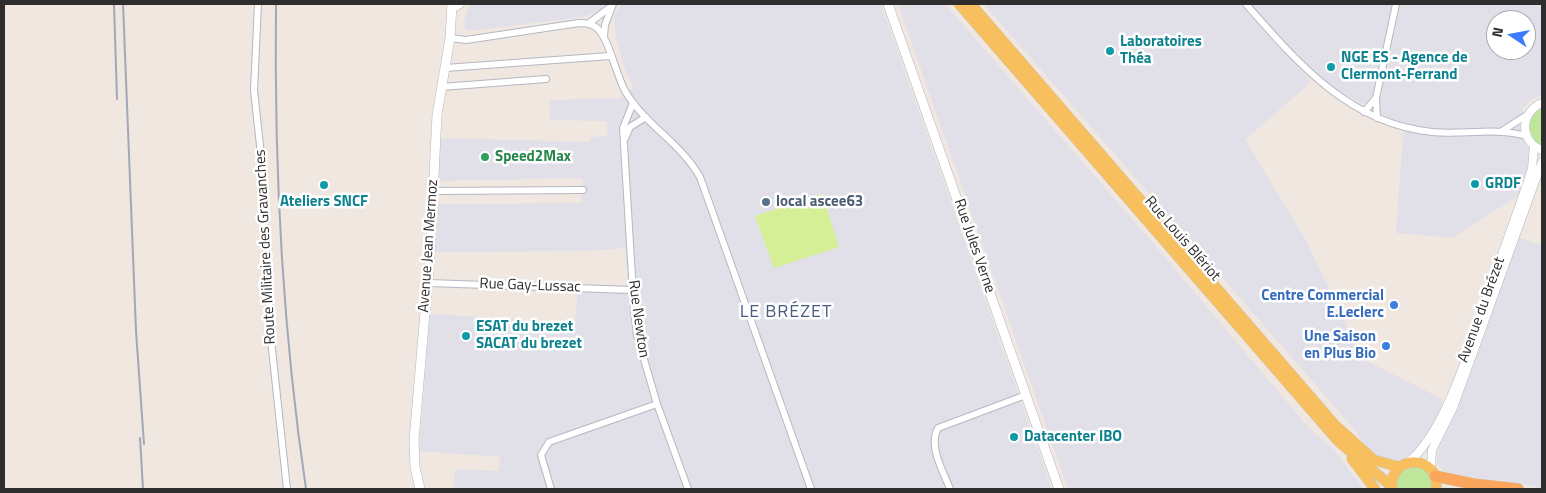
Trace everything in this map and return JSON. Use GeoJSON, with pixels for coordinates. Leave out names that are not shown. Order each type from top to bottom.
{"type":"FeatureCollection","features":[{"type":"Feature","properties":{"kind":"highway"},"geometry":{"type":"LineString","coordinates":[[1433,473],[1473,484],[1518,489]]}},
{"type":"Feature","properties":{"kind":"highway"},"geometry":{"type":"LineString","coordinates":[[1449,489],[1473,484]]}},
{"type":"Feature","properties":{"kind":"main road","name":"Rue Jules Verne"},"geometry":{"type":"LineString","coordinates":[[888,4],[1060,489]]}},
{"type":"Feature","properties":{"kind":"main road","name":"Rue Louis Blériot"},"geometry":{"type":"LineString","coordinates":[[959,4],[1338,440],[1392,488]]}},
{"type":"Feature","properties":{"kind":"main road","name":"Rue Louis Blériot"},"geometry":{"type":"LineString","coordinates":[[971,4],[1335,425],[1374,460],[1403,465],[1420,463],[1433,473]]}},
{"type":"Feature","properties":{"kind":"main road","name":"Avenue Jean Mermoz"},"geometry":{"type":"LineString","coordinates":[[420,489],[414,440],[428,283],[437,115],[455,5]]}},
{"type":"Feature","properties":{"kind":"main road"},"geometry":{"type":"LineString","coordinates":[[1338,440],[1375,489]]}},
{"type":"Feature","properties":{"kind":"main road"},"geometry":{"type":"LineString","coordinates":[[1392,488],[1393,476],[1403,465]]}},
{"type":"Feature","properties":{"kind":"main road"},"geometry":{"type":"LineString","coordinates":[[1433,473],[1436,489]]}},
{"type":"Feature","properties":{"kind":"street","name":"Route Militaire des Gravanches"},"geometry":{"type":"LineString","coordinates":[[258,4],[254,90],[261,155],[272,340],[287,489]]}},
{"type":"Feature","properties":{"kind":"street"},"geometry":{"type":"LineString","coordinates":[[1246,4],[1308,73],[1330,91],[1364,112],[1396,124],[1430,132],[1470,134],[1502,131],[1526,136]]}},
{"type":"Feature","properties":{"kind":"street"},"geometry":{"type":"LineString","coordinates":[[1377,118],[1376,98],[1396,4]]}},
{"type":"Feature","properties":{"kind":"street"},"geometry":{"type":"LineString","coordinates":[[588,24],[612,5]]}},
{"type":"Feature","properties":{"kind":"street"},"geometry":{"type":"LineString","coordinates":[[604,39],[604,25],[612,5]]}},
{"type":"Feature","properties":{"kind":"street"},"geometry":{"type":"LineString","coordinates":[[450,38],[466,40],[579,23],[595,26],[604,39],[616,73],[633,103],[683,152],[700,177],[811,489]]}},
{"type":"Feature","properties":{"kind":"street"},"geometry":{"type":"LineString","coordinates":[[445,68],[610,56]]}},
{"type":"Feature","properties":{"kind":"street"},"geometry":{"type":"LineString","coordinates":[[441,87],[546,79]]}},
{"type":"Feature","properties":{"kind":"street"},"geometry":{"type":"LineString","coordinates":[[1364,112],[1376,98]]}},
{"type":"Feature","properties":{"kind":"street","name":"Rue Newton"},"geometry":{"type":"LineString","coordinates":[[633,103],[624,124],[624,141],[632,290],[637,335],[657,404],[688,489]]}},
{"type":"Feature","properties":{"kind":"street"},"geometry":{"type":"LineString","coordinates":[[1502,131],[1542,103]]}},
{"type":"Feature","properties":{"kind":"street"},"geometry":{"type":"LineString","coordinates":[[1527,115],[1525,125],[1526,136],[1534,146],[1542,150]]}},
{"type":"Feature","properties":{"kind":"street"},"geometry":{"type":"LineString","coordinates":[[624,141],[630,127],[646,117]]}},
{"type":"Feature","properties":{"kind":"street","name":"Avenue du Brézet"},"geometry":{"type":"LineString","coordinates":[[1403,465],[1418,456],[1429,440],[1450,399],[1532,169],[1534,146]]}},
{"type":"Feature","properties":{"kind":"street","name":"Avenue du Brézet"},"geometry":{"type":"LineString","coordinates":[[1433,473],[1432,450],[1452,408],[1542,162]]}},
{"type":"Feature","properties":{"kind":"street"},"geometry":{"type":"LineString","coordinates":[[433,192],[582,190]]}},
{"type":"Feature","properties":{"kind":"street","name":"Rue Gay-Lussac"},"geometry":{"type":"LineString","coordinates":[[428,283],[632,290]]}},
{"type":"Feature","properties":{"kind":"street"},"geometry":{"type":"LineString","coordinates":[[950,489],[934,446],[934,436],[938,428],[1026,395]]}},
{"type":"Feature","properties":{"kind":"street"},"geometry":{"type":"LineString","coordinates":[[550,489],[540,455],[550,442],[657,404]]}},
{"type":"Feature","properties":{"kind":"shaded area"},"geometry":{"type":"Polygon","coordinates":[[[470,4],[606,4],[598,11],[583,17],[469,31],[465,28],[464,21],[470,4]]]}},
{"type":"Feature","properties":{"kind":"shaded area"},"geometry":{"type":"Polygon","coordinates":[[[622,4],[881,4],[1052,489],[453,489],[455,469],[499,471],[500,457],[419,451],[430,314],[560,322],[575,320],[578,292],[629,293],[625,248],[586,251],[434,252],[436,204],[581,203],[583,178],[437,181],[440,138],[590,142],[591,137],[608,136],[606,121],[550,120],[549,100],[622,98],[633,87],[625,70],[616,38],[614,16],[622,4]]]}},
{"type":"Feature","properties":{"kind":"shaded area"},"geometry":{"type":"Polygon","coordinates":[[[898,4],[945,4],[1152,242],[1309,428],[1335,451],[1363,489],[1068,489],[898,4]]]}},
{"type":"Feature","properties":{"kind":"shaded area"},"geometry":{"type":"Polygon","coordinates":[[[984,4],[1242,4],[1311,82],[1245,140],[1303,235],[1363,359],[1442,399],[1442,408],[1416,450],[1398,462],[1383,459],[1367,449],[1355,430],[984,4]]]}},
{"type":"Feature","properties":{"kind":"shaded area"},"geometry":{"type":"Polygon","coordinates":[[[1250,4],[1542,4],[1542,95],[1532,99],[1523,108],[1524,139],[1530,150],[1531,158],[1518,196],[1452,238],[1396,233],[1403,134],[1407,125],[1375,111],[1321,81],[1300,61],[1250,4]]]}},
{"type":"Feature","properties":{"kind":"shaded area"},"geometry":{"type":"Polygon","coordinates":[[[1518,237],[1542,246],[1542,488],[1502,480],[1465,477],[1443,471],[1436,461],[1440,443],[1455,412],[1478,353],[1518,237]]]}},
{"type":"Feature","properties":{"kind":"green space"},"geometry":{"type":"Polygon","coordinates":[[[1542,108],[1542,147],[1533,138],[1530,122],[1532,116],[1542,108]]]}},
{"type":"Feature","properties":{"kind":"green space"},"geometry":{"type":"Polygon","coordinates":[[[822,194],[839,247],[774,268],[755,216],[822,194]]]}},
{"type":"Feature","properties":{"kind":"green space"},"geometry":{"type":"Polygon","coordinates":[[[1418,466],[1430,474],[1433,489],[1395,489],[1395,481],[1403,469],[1418,466]]]}},
{"type":"Feature","properties":{"kind":"railway"},"geometry":{"type":"LineString","coordinates":[[114,4],[117,99]]}},
{"type":"Feature","properties":{"kind":"railway"},"geometry":{"type":"LineString","coordinates":[[123,4],[136,331],[144,444]]}},
{"type":"Feature","properties":{"kind":"railway"},"geometry":{"type":"LineString","coordinates":[[276,4],[276,125],[281,247],[291,368],[306,489]]}},
{"type":"Feature","properties":{"kind":"railway"},"geometry":{"type":"LineString","coordinates":[[140,438],[143,489]]}},
{"type":"Feature","properties":{"kind":"place","name":"Laboratoires Théa"},"geometry":{"type":"Point","coordinates":[1110,51]}},
{"type":"Feature","properties":{"kind":"place","name":"NGE ES - Agence de Clermont-Ferrand"},"geometry":{"type":"Point","coordinates":[1331,67]}},
{"type":"Feature","properties":{"kind":"place","name":"Speed2Max"},"geometry":{"type":"Point","coordinates":[485,157]}},
{"type":"Feature","properties":{"kind":"place","name":"GRDF"},"geometry":{"type":"Point","coordinates":[1475,184]}},
{"type":"Feature","properties":{"kind":"place","name":"Ateliers SNCF"},"geometry":{"type":"Point","coordinates":[324,185]}},
{"type":"Feature","properties":{"kind":"place","name":"local ascee63"},"geometry":{"type":"Point","coordinates":[766,202]}},
{"type":"Feature","properties":{"kind":"place","name":"Centre Commercial E.Leclerc"},"geometry":{"type":"Point","coordinates":[1394,305]}},
{"type":"Feature","properties":{"kind":"place","name":"ESAT du brezet SACAT du brezet"},"geometry":{"type":"Point","coordinates":[466,336]}},
{"type":"Feature","properties":{"kind":"place","name":"Une Saison en Plus Bio"},"geometry":{"type":"Point","coordinates":[1386,346]}},
{"type":"Feature","properties":{"kind":"place","name":"Datacenter IBO"},"geometry":{"type":"Point","coordinates":[1014,437]}},
{"type":"Feature","properties":{"kind":"district","name":"LE BRÉZET"},"geometry":{"type":"Point","coordinates":[786,313]}}]}
